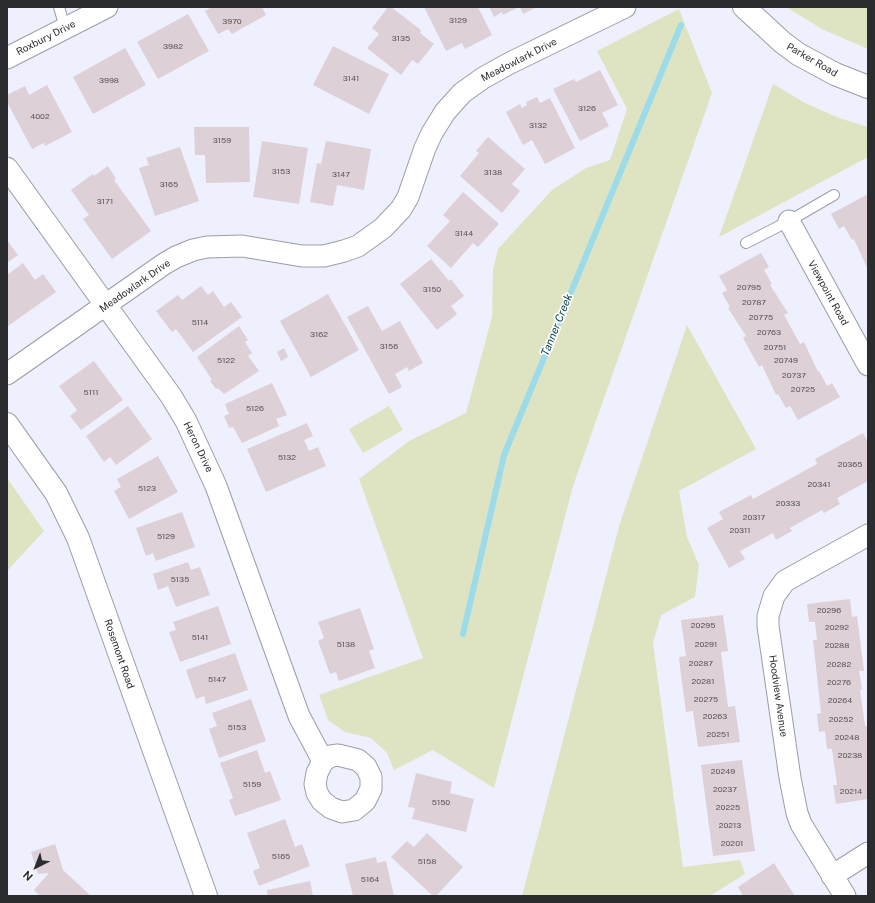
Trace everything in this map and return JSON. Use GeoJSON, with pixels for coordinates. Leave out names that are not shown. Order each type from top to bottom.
{"type":"FeatureCollection","features":[{"type":"Feature","properties":{"kind":"main road","name":"Parker Road"},"geometry":{"type":"LineString","coordinates":[[744,7],[772,34],[798,54],[835,74],[868,87]]}},
{"type":"Feature","properties":{"kind":"main road","name":"Rosemont Road"},"geometry":{"type":"LineString","coordinates":[[7,424],[56,493],[75,532],[206,896]]}},
{"type":"Feature","properties":{"kind":"street","name":"Roxbury Drive"},"geometry":{"type":"LineString","coordinates":[[7,58],[107,7]]}},
{"type":"Feature","properties":{"kind":"street","name":"Meadowlark Drive"},"geometry":{"type":"LineString","coordinates":[[7,374],[176,257],[207,247],[242,246],[302,256],[324,256],[344,252],[358,246],[383,228],[401,208],[408,197],[425,148],[432,133],[445,112],[462,93],[483,78],[510,63],[625,7]]}},
{"type":"Feature","properties":{"kind":"street","name":"Heron Drive"},"geometry":{"type":"LineString","coordinates":[[7,168],[171,396],[209,468],[299,716],[323,761]]}},
{"type":"Feature","properties":{"kind":"street","name":"Viewpoint Road"},"geometry":{"type":"LineString","coordinates":[[789,221],[868,365]]}},
{"type":"Feature","properties":{"kind":"street","name":"Hoodview Avenue"},"geometry":{"type":"LineString","coordinates":[[845,896],[801,824],[797,813],[790,778],[768,626],[768,616],[774,596],[785,581],[868,535]]}},
{"type":"Feature","properties":{"kind":"street"},"geometry":{"type":"LineString","coordinates":[[832,876],[868,853]]}},
{"type":"Feature","properties":{"kind":"lane"},"geometry":{"type":"LineString","coordinates":[[60,7],[65,28]]}},
{"type":"Feature","properties":{"kind":"lane"},"geometry":{"type":"LineString","coordinates":[[746,243],[789,221],[834,195]]}},
{"type":"Feature","properties":{"kind":"green space"},"geometry":{"type":"Polygon","coordinates":[[[786,7],[868,7],[868,49],[822,29],[786,7]]]}},
{"type":"Feature","properties":{"kind":"green space"},"geometry":{"type":"Polygon","coordinates":[[[679,9],[712,93],[573,486],[494,788],[433,750],[394,770],[387,753],[371,738],[345,732],[328,720],[319,695],[423,658],[359,479],[409,441],[466,413],[492,317],[493,270],[498,249],[552,190],[586,168],[610,160],[627,109],[597,51],[679,9]]]}},
{"type":"Feature","properties":{"kind":"green space"},"geometry":{"type":"Polygon","coordinates":[[[773,84],[805,103],[839,118],[868,127],[868,157],[719,237],[773,84]]]}},
{"type":"Feature","properties":{"kind":"green space"},"geometry":{"type":"Polygon","coordinates":[[[687,325],[756,449],[679,491],[687,537],[699,565],[695,597],[661,615],[653,643],[683,867],[740,860],[745,874],[710,896],[522,896],[620,523],[687,325]]]}},
{"type":"Feature","properties":{"kind":"green space"},"geometry":{"type":"Polygon","coordinates":[[[389,406],[403,430],[363,453],[349,429],[389,406]]]}},
{"type":"Feature","properties":{"kind":"green space"},"geometry":{"type":"Polygon","coordinates":[[[7,478],[44,531],[7,571],[7,478]]]}},
{"type":"Feature","properties":{"kind":"building"},"geometry":{"type":"Polygon","coordinates":[[[212,7],[262,7],[266,15],[232,34],[228,29],[218,34],[205,11],[212,7]]]}},
{"type":"Feature","properties":{"kind":"building"},"geometry":{"type":"Polygon","coordinates":[[[388,7],[391,7],[421,30],[420,33],[434,44],[418,64],[412,60],[401,75],[367,48],[379,34],[372,28],[388,7]]]}},
{"type":"Feature","properties":{"kind":"building"},"geometry":{"type":"Polygon","coordinates":[[[424,7],[478,7],[492,35],[465,49],[462,43],[446,51],[424,7]]]}},
{"type":"Feature","properties":{"kind":"building"},"geometry":{"type":"Polygon","coordinates":[[[489,7],[519,7],[503,15],[502,12],[494,17],[489,7]]]}},
{"type":"Feature","properties":{"kind":"building"},"geometry":{"type":"Polygon","coordinates":[[[520,7],[537,7],[523,14],[520,7]]]}},
{"type":"Feature","properties":{"kind":"building"},"geometry":{"type":"Polygon","coordinates":[[[188,14],[209,51],[158,79],[137,42],[188,14]]]}},
{"type":"Feature","properties":{"kind":"building"},"geometry":{"type":"Polygon","coordinates":[[[333,46],[389,74],[369,114],[313,85],[333,46]]]}},
{"type":"Feature","properties":{"kind":"building"},"geometry":{"type":"Polygon","coordinates":[[[125,48],[146,85],[93,114],[73,77],[125,48]]]}},
{"type":"Feature","properties":{"kind":"building"},"geometry":{"type":"Polygon","coordinates":[[[600,70],[618,105],[602,113],[609,126],[580,141],[553,89],[574,79],[576,82],[600,70]]]}},
{"type":"Feature","properties":{"kind":"building"},"geometry":{"type":"Polygon","coordinates":[[[47,85],[72,132],[45,146],[44,143],[32,149],[7,102],[7,95],[25,86],[29,95],[47,85]]]}},
{"type":"Feature","properties":{"kind":"building"},"geometry":{"type":"Polygon","coordinates":[[[537,97],[540,103],[550,98],[575,148],[545,164],[532,140],[523,145],[506,112],[520,104],[522,108],[527,105],[526,102],[537,97]]]}},
{"type":"Feature","properties":{"kind":"building"},"geometry":{"type":"Polygon","coordinates":[[[194,127],[249,127],[250,182],[206,183],[205,155],[195,155],[194,127]]]}},
{"type":"Feature","properties":{"kind":"building"},"geometry":{"type":"Polygon","coordinates":[[[488,137],[525,169],[512,184],[520,191],[502,213],[460,176],[479,153],[476,151],[488,137]]]}},
{"type":"Feature","properties":{"kind":"building"},"geometry":{"type":"Polygon","coordinates":[[[262,141],[308,148],[299,204],[253,197],[262,141]]]}},
{"type":"Feature","properties":{"kind":"building"},"geometry":{"type":"Polygon","coordinates":[[[326,141],[371,149],[364,190],[337,185],[333,206],[310,202],[317,163],[321,164],[326,141]]]}},
{"type":"Feature","properties":{"kind":"building"},"geometry":{"type":"Polygon","coordinates":[[[180,147],[199,201],[155,216],[139,168],[149,165],[146,158],[180,147]]]}},
{"type":"Feature","properties":{"kind":"building"},"geometry":{"type":"Polygon","coordinates":[[[108,166],[116,179],[114,180],[151,231],[112,259],[83,219],[89,215],[71,190],[93,174],[94,176],[108,166]]]}},
{"type":"Feature","properties":{"kind":"building"},"geometry":{"type":"Polygon","coordinates":[[[463,192],[499,224],[478,247],[473,243],[451,268],[427,246],[450,221],[443,215],[463,192]]]}},
{"type":"Feature","properties":{"kind":"building"},"geometry":{"type":"Polygon","coordinates":[[[868,194],[868,270],[854,239],[852,240],[844,226],[839,229],[831,214],[868,194]]]}},
{"type":"Feature","properties":{"kind":"building"},"geometry":{"type":"Polygon","coordinates":[[[7,240],[18,255],[7,263],[7,240]]]}},
{"type":"Feature","properties":{"kind":"building"},"geometry":{"type":"Polygon","coordinates":[[[761,253],[769,267],[764,270],[772,284],[770,285],[788,313],[784,315],[800,344],[804,342],[818,372],[819,371],[827,386],[832,383],[840,397],[798,420],[790,406],[786,408],[778,394],[776,395],[762,365],[759,367],[743,338],[746,336],[728,308],[730,307],[722,293],[727,290],[719,276],[761,253]]]}},
{"type":"Feature","properties":{"kind":"building"},"geometry":{"type":"Polygon","coordinates":[[[431,259],[449,281],[451,279],[464,296],[451,306],[457,314],[437,330],[400,284],[431,259]]]}},
{"type":"Feature","properties":{"kind":"building"},"geometry":{"type":"Polygon","coordinates":[[[23,263],[35,280],[43,274],[56,292],[8,326],[7,275],[23,263]]]}},
{"type":"Feature","properties":{"kind":"building"},"geometry":{"type":"Polygon","coordinates":[[[201,286],[208,295],[213,291],[224,307],[231,302],[242,317],[193,352],[176,329],[172,332],[156,311],[178,295],[182,300],[201,286]]]}},
{"type":"Feature","properties":{"kind":"building"},"geometry":{"type":"Polygon","coordinates":[[[328,294],[359,350],[311,377],[280,321],[328,294]]]}},
{"type":"Feature","properties":{"kind":"building"},"geometry":{"type":"Polygon","coordinates":[[[368,306],[382,331],[400,321],[423,363],[409,371],[407,367],[395,374],[402,387],[389,394],[347,317],[368,306]]]}},
{"type":"Feature","properties":{"kind":"building"},"geometry":{"type":"Polygon","coordinates":[[[239,326],[248,340],[245,342],[252,353],[248,356],[259,371],[224,394],[218,388],[216,389],[210,381],[212,380],[197,357],[239,326]]]}},
{"type":"Feature","properties":{"kind":"building"},"geometry":{"type":"Polygon","coordinates":[[[284,348],[288,357],[281,361],[277,352],[284,348]]]}},
{"type":"Feature","properties":{"kind":"building"},"geometry":{"type":"Polygon","coordinates":[[[94,361],[123,400],[81,430],[70,416],[77,410],[59,386],[94,361]]]}},
{"type":"Feature","properties":{"kind":"building"},"geometry":{"type":"Polygon","coordinates":[[[272,383],[287,415],[276,419],[279,426],[242,443],[233,427],[229,428],[224,416],[229,414],[225,404],[272,383]]]}},
{"type":"Feature","properties":{"kind":"building"},"geometry":{"type":"Polygon","coordinates":[[[128,406],[152,439],[116,465],[110,457],[104,462],[86,436],[128,406]]]}},
{"type":"Feature","properties":{"kind":"building"},"geometry":{"type":"Polygon","coordinates":[[[307,423],[313,436],[304,440],[309,451],[318,447],[326,466],[266,492],[247,449],[307,423]]]}},
{"type":"Feature","properties":{"kind":"building"},"geometry":{"type":"Polygon","coordinates":[[[863,433],[868,442],[868,481],[837,498],[840,504],[824,513],[822,510],[790,528],[792,531],[776,540],[773,533],[740,551],[745,559],[729,568],[707,528],[723,519],[719,512],[751,495],[753,499],[817,464],[815,459],[863,433]]]}},
{"type":"Feature","properties":{"kind":"building"},"geometry":{"type":"Polygon","coordinates":[[[158,456],[178,492],[129,519],[114,491],[121,487],[117,479],[158,456]]]}},
{"type":"Feature","properties":{"kind":"building"},"geometry":{"type":"Polygon","coordinates":[[[182,512],[195,547],[156,561],[153,553],[146,556],[136,528],[182,512]]]}},
{"type":"Feature","properties":{"kind":"building"},"geometry":{"type":"Polygon","coordinates":[[[188,562],[191,570],[200,567],[210,595],[176,607],[168,586],[158,590],[153,574],[188,562]]]}},
{"type":"Feature","properties":{"kind":"building"},"geometry":{"type":"Polygon","coordinates":[[[850,599],[852,617],[857,616],[864,671],[859,671],[865,726],[868,726],[868,799],[836,804],[833,785],[837,785],[832,749],[827,749],[825,731],[819,732],[817,714],[821,713],[813,640],[817,640],[815,622],[809,622],[807,604],[850,599]]]}},
{"type":"Feature","properties":{"kind":"building"},"geometry":{"type":"Polygon","coordinates":[[[218,606],[231,644],[180,662],[169,632],[176,630],[173,622],[218,606]]]}},
{"type":"Feature","properties":{"kind":"building"},"geometry":{"type":"Polygon","coordinates":[[[360,608],[374,649],[369,651],[375,668],[339,681],[336,672],[330,674],[318,641],[324,638],[318,622],[360,608]]]}},
{"type":"Feature","properties":{"kind":"building"},"geometry":{"type":"Polygon","coordinates":[[[723,615],[728,651],[721,652],[728,707],[735,706],[740,742],[698,747],[693,711],[686,712],[681,675],[679,657],[686,656],[681,620],[723,615]]]}},
{"type":"Feature","properties":{"kind":"building"},"geometry":{"type":"Polygon","coordinates":[[[235,653],[248,690],[206,704],[204,696],[196,699],[186,670],[235,653]]]}},
{"type":"Feature","properties":{"kind":"building"},"geometry":{"type":"Polygon","coordinates":[[[251,699],[266,741],[219,758],[209,729],[217,726],[212,713],[251,699]]]}},
{"type":"Feature","properties":{"kind":"building"},"geometry":{"type":"Polygon","coordinates":[[[257,750],[265,773],[270,771],[281,800],[235,816],[229,800],[233,798],[220,763],[257,750]]]}},
{"type":"Feature","properties":{"kind":"building"},"geometry":{"type":"Polygon","coordinates":[[[742,760],[755,851],[713,856],[701,765],[742,760]]]}},
{"type":"Feature","properties":{"kind":"building"},"geometry":{"type":"Polygon","coordinates":[[[416,773],[452,782],[450,793],[474,799],[466,832],[412,819],[415,808],[408,807],[416,773]]]}},
{"type":"Feature","properties":{"kind":"building"},"geometry":{"type":"Polygon","coordinates":[[[285,819],[295,847],[302,844],[310,866],[259,886],[253,871],[260,868],[247,833],[285,819]]]}},
{"type":"Feature","properties":{"kind":"building"},"geometry":{"type":"Polygon","coordinates":[[[427,833],[463,867],[436,896],[433,896],[391,857],[407,841],[414,847],[427,833]]]}},
{"type":"Feature","properties":{"kind":"building"},"geometry":{"type":"Polygon","coordinates":[[[55,844],[63,870],[91,896],[40,896],[34,890],[49,873],[38,874],[31,852],[55,844]]]}},
{"type":"Feature","properties":{"kind":"building"},"geometry":{"type":"Polygon","coordinates":[[[376,857],[377,863],[386,861],[394,896],[353,896],[345,864],[376,857]]]}},
{"type":"Feature","properties":{"kind":"building"},"geometry":{"type":"Polygon","coordinates":[[[774,863],[795,896],[743,896],[738,887],[774,863]]]}},
{"type":"Feature","properties":{"kind":"building"},"geometry":{"type":"Polygon","coordinates":[[[310,881],[313,896],[268,896],[267,890],[310,881]]]}},
{"type":"Feature","properties":{"kind":"waterway","name":"Tanner Creek"},"geometry":{"type":"LineString","coordinates":[[463,634],[504,455],[681,25]]}}]}
